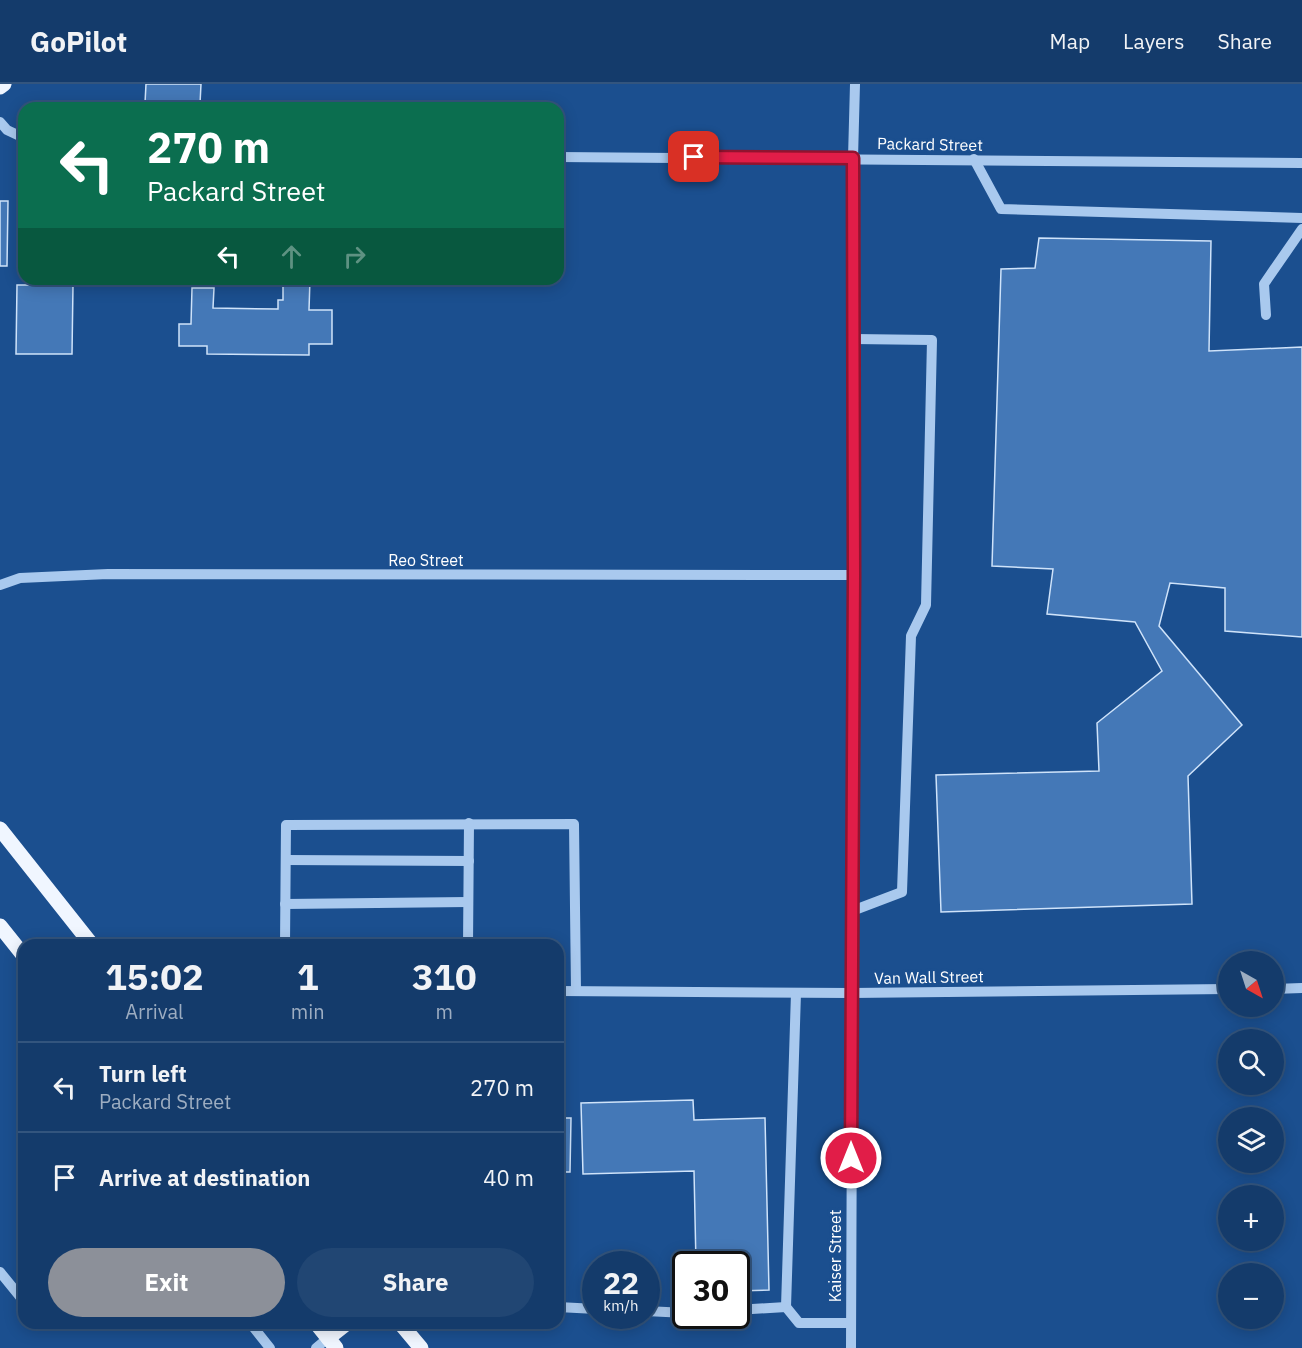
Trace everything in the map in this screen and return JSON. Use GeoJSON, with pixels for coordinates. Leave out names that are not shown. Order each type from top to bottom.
{"type":"FeatureCollection","features":[{"type":"Feature","properties":{"kind":"main road"},"geometry":{"type":"LineString","coordinates":[[0,87],[4,84]]}},
{"type":"Feature","properties":{"kind":"main road"},"geometry":{"type":"LineString","coordinates":[[0,829],[87,939]]}},
{"type":"Feature","properties":{"kind":"main road"},"geometry":{"type":"LineString","coordinates":[[0,926],[18,948]]}},
{"type":"Feature","properties":{"kind":"main road"},"geometry":{"type":"LineString","coordinates":[[319,1329],[326,1345],[341,1329]]}},
{"type":"Feature","properties":{"kind":"main road"},"geometry":{"type":"LineString","coordinates":[[405,1329],[422,1348]]}},
{"type":"Feature","properties":{"kind":"street","name":"Kaiser Street"},"geometry":{"type":"LineString","coordinates":[[851,1348],[855,84]]}},
{"type":"Feature","properties":{"kind":"street"},"geometry":{"type":"LineString","coordinates":[[0,122],[7,130],[18,135]]}},
{"type":"Feature","properties":{"kind":"street","name":"Packard Street"},"geometry":{"type":"LineString","coordinates":[[564,157],[1302,162]]}},
{"type":"Feature","properties":{"kind":"street"},"geometry":{"type":"LineString","coordinates":[[974,159],[1001,209],[1302,218]]}},
{"type":"Feature","properties":{"kind":"street"},"geometry":{"type":"LineString","coordinates":[[1266,315],[1264,284],[1302,229]]}},
{"type":"Feature","properties":{"kind":"street"},"geometry":{"type":"LineString","coordinates":[[852,911],[902,892],[911,636],[926,604],[932,340],[854,339]]}},
{"type":"Feature","properties":{"kind":"street","name":"Reo Street"},"geometry":{"type":"LineString","coordinates":[[0,585],[20,578],[108,574],[854,575]]}},
{"type":"Feature","properties":{"kind":"street"},"geometry":{"type":"LineString","coordinates":[[468,939],[469,823]]}},
{"type":"Feature","properties":{"kind":"street"},"geometry":{"type":"LineString","coordinates":[[285,939],[285,825],[574,824],[576,992]]}},
{"type":"Feature","properties":{"kind":"street"},"geometry":{"type":"LineString","coordinates":[[286,860],[469,861]]}},
{"type":"Feature","properties":{"kind":"street"},"geometry":{"type":"LineString","coordinates":[[285,904],[468,902]]}},
{"type":"Feature","properties":{"kind":"street"},"geometry":{"type":"LineString","coordinates":[[1284,989],[1302,988]]}},
{"type":"Feature","properties":{"kind":"street","name":"Van Wall Street"},"geometry":{"type":"LineString","coordinates":[[564,991],[851,993],[1218,989]]}},
{"type":"Feature","properties":{"kind":"street"},"geometry":{"type":"LineString","coordinates":[[796,993],[786,1307],[799,1323],[850,1323]]}},
{"type":"Feature","properties":{"kind":"street"},"geometry":{"type":"LineString","coordinates":[[0,1272],[18,1294]]}},
{"type":"Feature","properties":{"kind":"street"},"geometry":{"type":"LineString","coordinates":[[564,1307],[582,1308]]}},
{"type":"Feature","properties":{"kind":"street"},"geometry":{"type":"LineString","coordinates":[[750,1309],[786,1307]]}},
{"type":"Feature","properties":{"kind":"street"},"geometry":{"type":"LineString","coordinates":[[255,1329],[270,1348]]}},
{"type":"Feature","properties":{"kind":"building"},"geometry":{"type":"Polygon","coordinates":[[[146,84],[201,84],[200,102],[145,102],[146,84]]]}},
{"type":"Feature","properties":{"kind":"building"},"geometry":{"type":"Polygon","coordinates":[[[0,201],[8,201],[7,266],[0,266],[0,201]]]}},
{"type":"Feature","properties":{"kind":"building"},"geometry":{"type":"Polygon","coordinates":[[[1039,238],[1211,241],[1209,351],[1302,347],[1302,637],[1225,631],[1225,588],[1170,583],[1159,626],[1242,725],[1188,776],[1192,904],[941,912],[936,775],[1099,771],[1097,723],[1162,671],[1135,622],[1047,614],[1053,569],[992,566],[1001,269],[1035,268],[1039,238]]]}},
{"type":"Feature","properties":{"kind":"building"},"geometry":{"type":"Polygon","coordinates":[[[17,285],[73,285],[72,354],[16,354],[17,285]]]}},
{"type":"Feature","properties":{"kind":"building"},"geometry":{"type":"Polygon","coordinates":[[[283,285],[310,285],[309,310],[332,310],[332,344],[309,344],[309,355],[207,354],[207,346],[179,346],[179,324],[191,324],[192,288],[214,288],[213,308],[278,309],[278,300],[283,300],[283,285]]]}},
{"type":"Feature","properties":{"kind":"building"},"geometry":{"type":"Polygon","coordinates":[[[693,1100],[694,1120],[765,1118],[769,1290],[750,1291],[750,1251],[696,1251],[694,1171],[583,1174],[581,1103],[693,1100]]]}},
{"type":"Feature","properties":{"kind":"building"},"geometry":{"type":"Polygon","coordinates":[[[564,1118],[571,1118],[570,1172],[564,1172],[564,1118]]]}},
{"type":"Feature","properties":{"kind":"route"},"geometry":{"type":"LineString","coordinates":[[694,157],[853,158],[854,575],[851,1158]]}}]}
